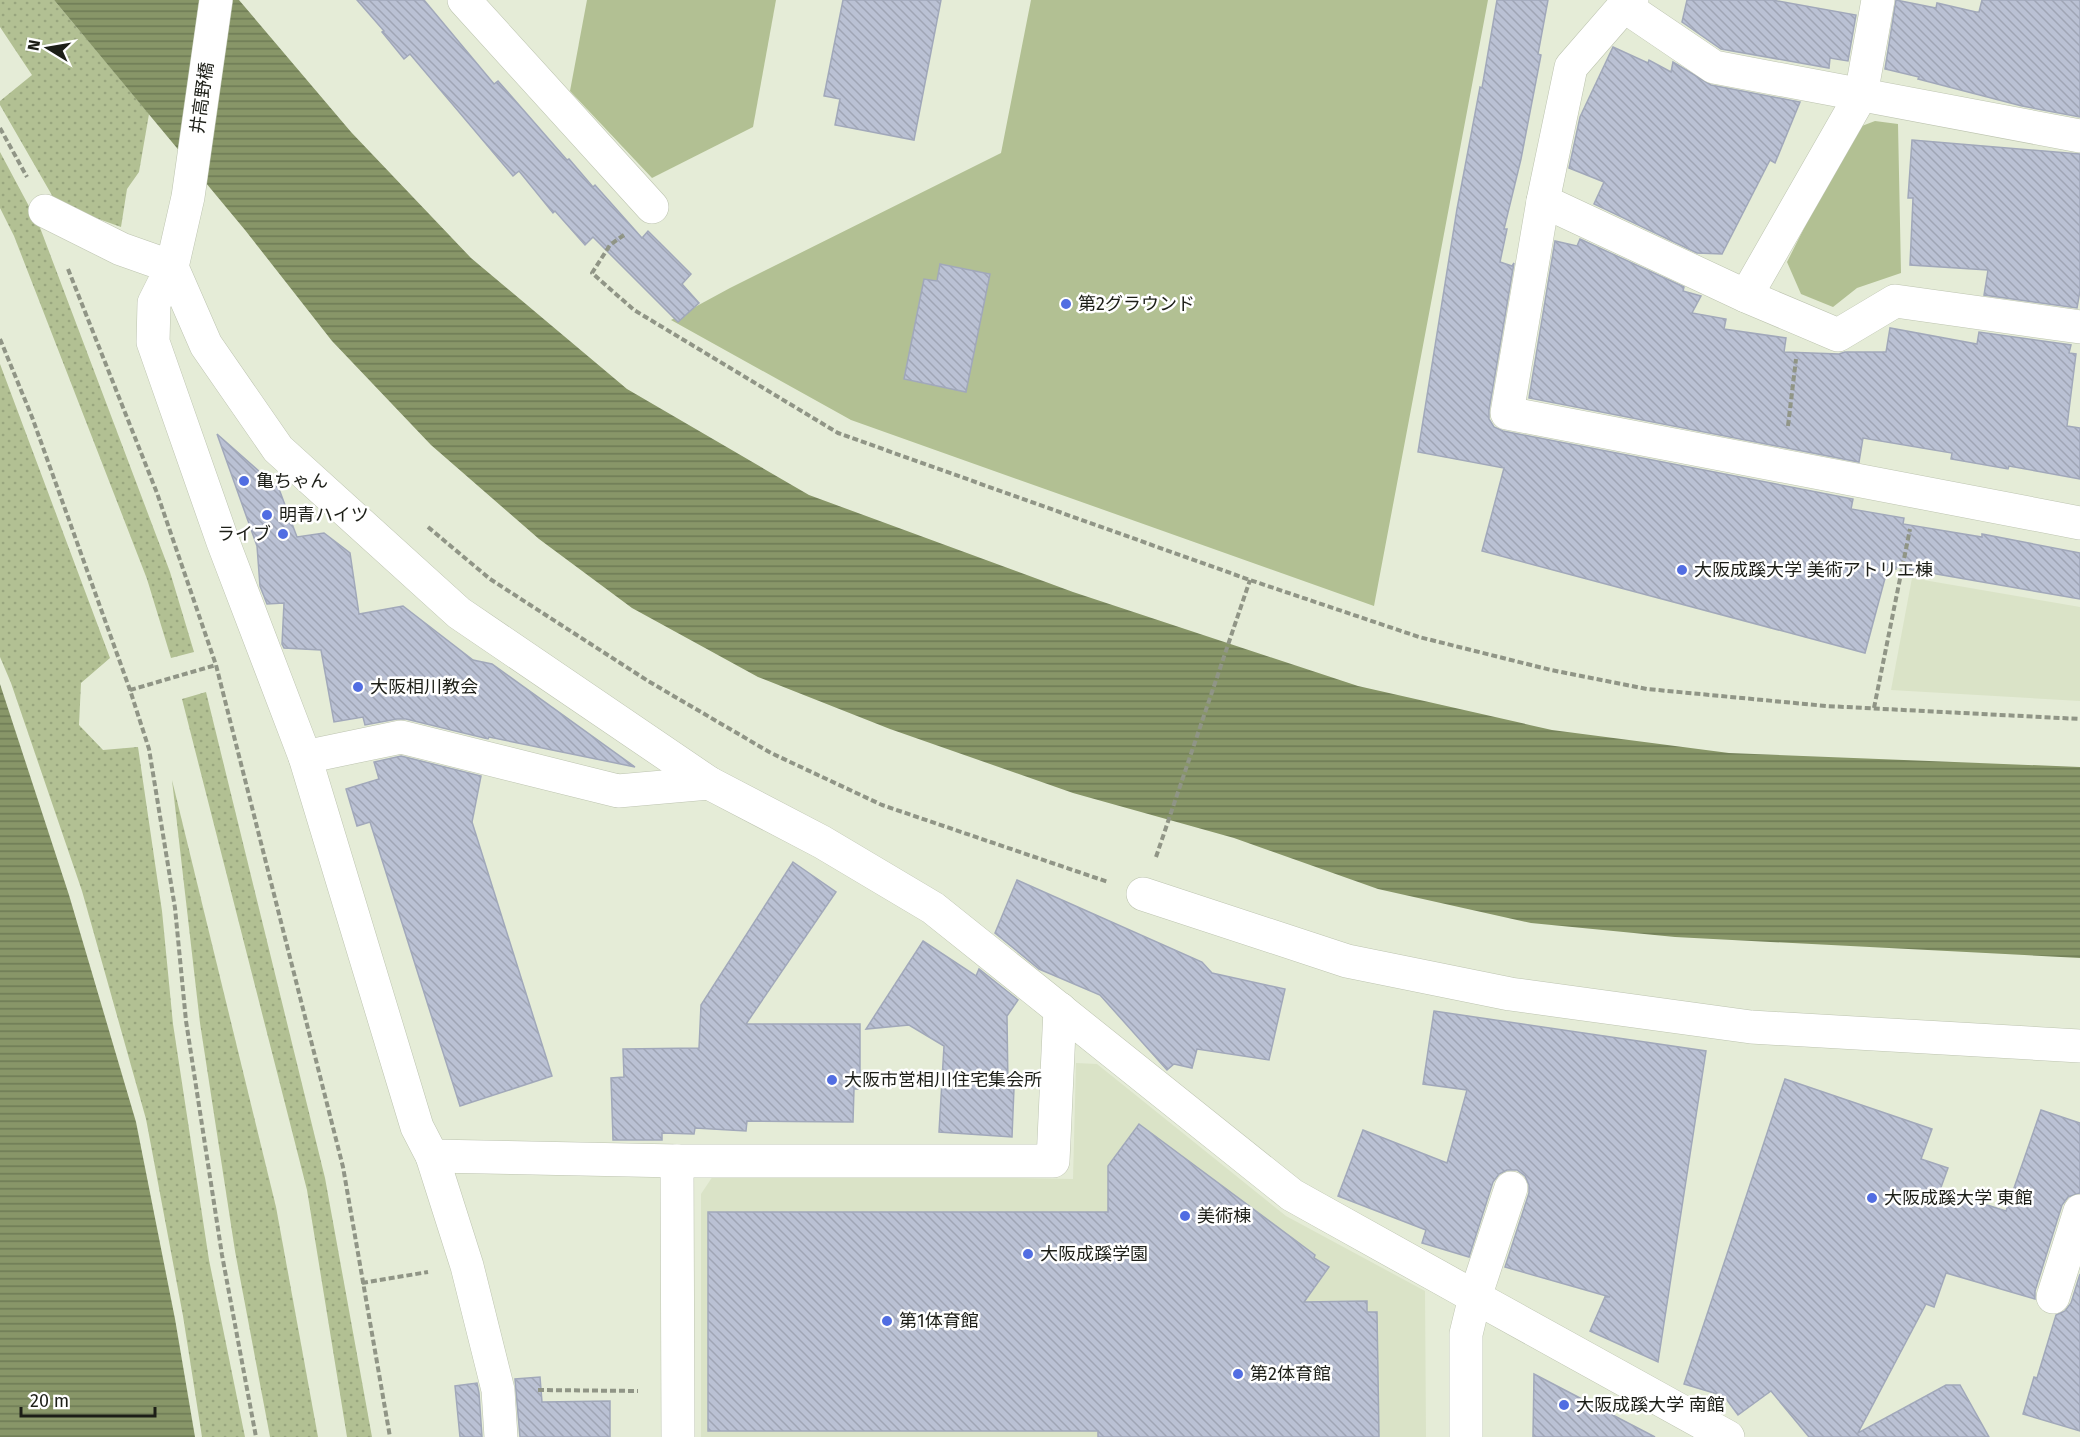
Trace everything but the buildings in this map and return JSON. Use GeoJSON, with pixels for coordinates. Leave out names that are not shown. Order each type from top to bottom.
{"type":"FeatureCollection","features":[{"type":"Feature","properties":{"kind":"street","name":"井高野橋"},"geometry":{"type":"LineString","coordinates":[[216,0],[188,197],[172,267],[154,303],[153,342],[223,542],[305,757],[417,1127],[432,1156],[467,1266],[498,1390],[501,1437]]}},
{"type":"Feature","properties":{"kind":"street"},"geometry":{"type":"LineString","coordinates":[[464,0],[652,207]]}},
{"type":"Feature","properties":{"kind":"street"},"geometry":{"type":"LineString","coordinates":[[1746,296],[1861,95],[1878,0]]}},
{"type":"Feature","properties":{"kind":"street"},"geometry":{"type":"LineString","coordinates":[[2080,136],[1714,67],[1628,3],[1571,68],[1543,201],[1507,412],[2080,523]]}},
{"type":"Feature","properties":{"kind":"street"},"geometry":{"type":"LineString","coordinates":[[1543,201],[1746,296],[1838,335],[1895,302],[2080,327]]}},
{"type":"Feature","properties":{"kind":"street"},"geometry":{"type":"LineString","coordinates":[[45,211],[121,249],[172,267],[206,345],[278,449],[459,613],[709,783],[822,842],[933,908],[1292,1195],[1728,1437]]}},
{"type":"Feature","properties":{"kind":"street"},"geometry":{"type":"LineString","coordinates":[[305,757],[401,737],[618,791],[709,783]]}},
{"type":"Feature","properties":{"kind":"street"},"geometry":{"type":"LineString","coordinates":[[1143,894],[1347,961],[1510,994],[1751,1027],[2080,1046]]}},
{"type":"Feature","properties":{"kind":"street"},"geometry":{"type":"LineString","coordinates":[[432,1156],[677,1161],[1053,1161],[1060,1009]]}},
{"type":"Feature","properties":{"kind":"street"},"geometry":{"type":"LineString","coordinates":[[677,1161],[678,1437]]}},
{"type":"Feature","properties":{"kind":"street"},"geometry":{"type":"LineString","coordinates":[[1466,1437],[1466,1334],[1475,1298],[1511,1188]]}},
{"type":"Feature","properties":{"kind":"street"},"geometry":{"type":"LineString","coordinates":[[2053,1298],[2080,1210]]}},
{"type":"Feature","properties":{"kind":"path"},"geometry":{"type":"LineString","coordinates":[[0,128],[45,211],[157,494],[216,664],[343,1167],[390,1437]]}},
{"type":"Feature","properties":{"kind":"path"},"geometry":{"type":"LineString","coordinates":[[652,207],[641,224],[610,244],[592,273],[634,310],[838,433],[1251,580],[1419,637],[1551,670],[1647,689],[1826,706],[2080,719]]}},
{"type":"Feature","properties":{"kind":"path"},"geometry":{"type":"LineString","coordinates":[[1783,466],[1801,319]]}},
{"type":"Feature","properties":{"kind":"path"},"geometry":{"type":"LineString","coordinates":[[0,339],[36,428],[149,749],[175,908],[186,1021],[222,1255],[256,1437]]}},
{"type":"Feature","properties":{"kind":"path"},"geometry":{"type":"LineString","coordinates":[[1874,708],[1918,492]]}},
{"type":"Feature","properties":{"kind":"path"},"geometry":{"type":"LineString","coordinates":[[420,520],[490,579],[648,681],[771,753],[882,805],[1143,894],[1251,580]]}},
{"type":"Feature","properties":{"kind":"path"},"geometry":{"type":"LineString","coordinates":[[130,690],[216,664]]}},
{"type":"Feature","properties":{"kind":"path"},"geometry":{"type":"LineString","coordinates":[[362,1283],[467,1266]]}},
{"type":"Feature","properties":{"kind":"path"},"geometry":{"type":"LineString","coordinates":[[498,1390],[678,1391]]}},
{"type":"Feature","properties":{"kind":"shaded area"},"geometry":{"type":"Polygon","coordinates":[[[0,0],[54,0],[149,114],[139,172],[127,189],[121,227],[57,204],[0,105],[0,101],[32,75],[0,27],[0,0]]]}},
{"type":"Feature","properties":{"kind":"shaded area"},"geometry":{"type":"Polygon","coordinates":[[[54,0],[239,0],[351,132],[471,258],[627,389],[809,495],[1073,592],[1358,686],[1552,730],[1729,753],[2080,767],[2080,958],[1675,937],[1531,923],[1378,889],[1234,838],[1073,793],[890,729],[758,677],[632,608],[539,539],[431,445],[332,341],[245,230],[54,0]]]}},
{"type":"Feature","properties":{"kind":"shaded area"},"geometry":{"type":"Polygon","coordinates":[[[587,0],[776,0],[753,127],[652,178],[570,91],[587,0]]]}},
{"type":"Feature","properties":{"kind":"shaded area","name":"第2グラウンド"},"geometry":{"type":"Polygon","coordinates":[[[1031,0],[1488,0],[1374,606],[851,420],[671,320],[730,288],[1001,153],[1031,0]]]}},
{"type":"Feature","properties":{"kind":"shaded area"},"geometry":{"type":"Polygon","coordinates":[[[1875,121],[1898,124],[1901,273],[1857,288],[1833,307],[1801,294],[1787,262],[1854,129],[1875,121]]]}},
{"type":"Feature","properties":{"kind":"shaded area"},"geometry":{"type":"Polygon","coordinates":[[[0,152],[39,225],[170,572],[194,652],[171,658],[147,579],[14,236],[0,208],[0,152]]]}},
{"type":"Feature","properties":{"kind":"shaded area"},"geometry":{"type":"Polygon","coordinates":[[[0,364],[110,658],[81,683],[79,725],[103,750],[138,747],[162,911],[173,1024],[209,1260],[245,1437],[202,1437],[183,1316],[146,1119],[82,891],[0,657],[0,364]]]}},
{"type":"Feature","properties":{"kind":"shaded area"},"geometry":{"type":"Polygon","coordinates":[[[1912,578],[2080,607],[2080,701],[1891,690],[1912,578]]]}},
{"type":"Feature","properties":{"kind":"shaded area"},"geometry":{"type":"Polygon","coordinates":[[[0,684],[69,895],[136,1122],[175,1319],[195,1437],[0,1437],[0,684]]]}},
{"type":"Feature","properties":{"kind":"shaded area"},"geometry":{"type":"Polygon","coordinates":[[[206,692],[325,1178],[372,1437],[347,1437],[307,1190],[182,699],[206,692]]]}},
{"type":"Feature","properties":{"kind":"shaded area"},"geometry":{"type":"Polygon","coordinates":[[[172,780],[276,1207],[318,1437],[270,1437],[235,1251],[200,1023],[172,780]]]}},
{"type":"Feature","properties":{"kind":"shaded area","name":"大阪成蹊学園"},"geometry":{"type":"Polygon","coordinates":[[[1076,1063],[1097,1064],[1286,1216],[1425,1291],[1426,1437],[701,1437],[701,1194],[715,1173],[1073,1179],[1076,1063]]]}},
{"type":"Feature","properties":{"kind":"place","name":"第2グラウンド"},"geometry":{"type":"Point","coordinates":[1066,304]}},
{"type":"Feature","properties":{"kind":"place","name":"亀ちゃん"},"geometry":{"type":"Point","coordinates":[244,481]}},
{"type":"Feature","properties":{"kind":"place","name":"明青ハイツ"},"geometry":{"type":"Point","coordinates":[267,515]}},
{"type":"Feature","properties":{"kind":"place","name":"ライブ"},"geometry":{"type":"Point","coordinates":[283,534]}},
{"type":"Feature","properties":{"kind":"place","name":"大阪成蹊大学 美術アトリエ棟"},"geometry":{"type":"Point","coordinates":[1682,570]}},
{"type":"Feature","properties":{"kind":"place","name":"大阪相川教会"},"geometry":{"type":"Point","coordinates":[358,687]}},
{"type":"Feature","properties":{"kind":"place","name":"大阪市営相川住宅集会所"},"geometry":{"type":"Point","coordinates":[832,1080]}},
{"type":"Feature","properties":{"kind":"place","name":"大阪成蹊大学 東館"},"geometry":{"type":"Point","coordinates":[1872,1198]}},
{"type":"Feature","properties":{"kind":"place","name":"美術棟"},"geometry":{"type":"Point","coordinates":[1185,1216]}},
{"type":"Feature","properties":{"kind":"place","name":"大阪成蹊学園"},"geometry":{"type":"Point","coordinates":[1028,1254]}},
{"type":"Feature","properties":{"kind":"place","name":"第1体育館"},"geometry":{"type":"Point","coordinates":[887,1321]}},
{"type":"Feature","properties":{"kind":"place","name":"第2体育館"},"geometry":{"type":"Point","coordinates":[1238,1374]}},
{"type":"Feature","properties":{"kind":"place","name":"大阪成蹊大学 南館"},"geometry":{"type":"Point","coordinates":[1564,1405]}}]}
